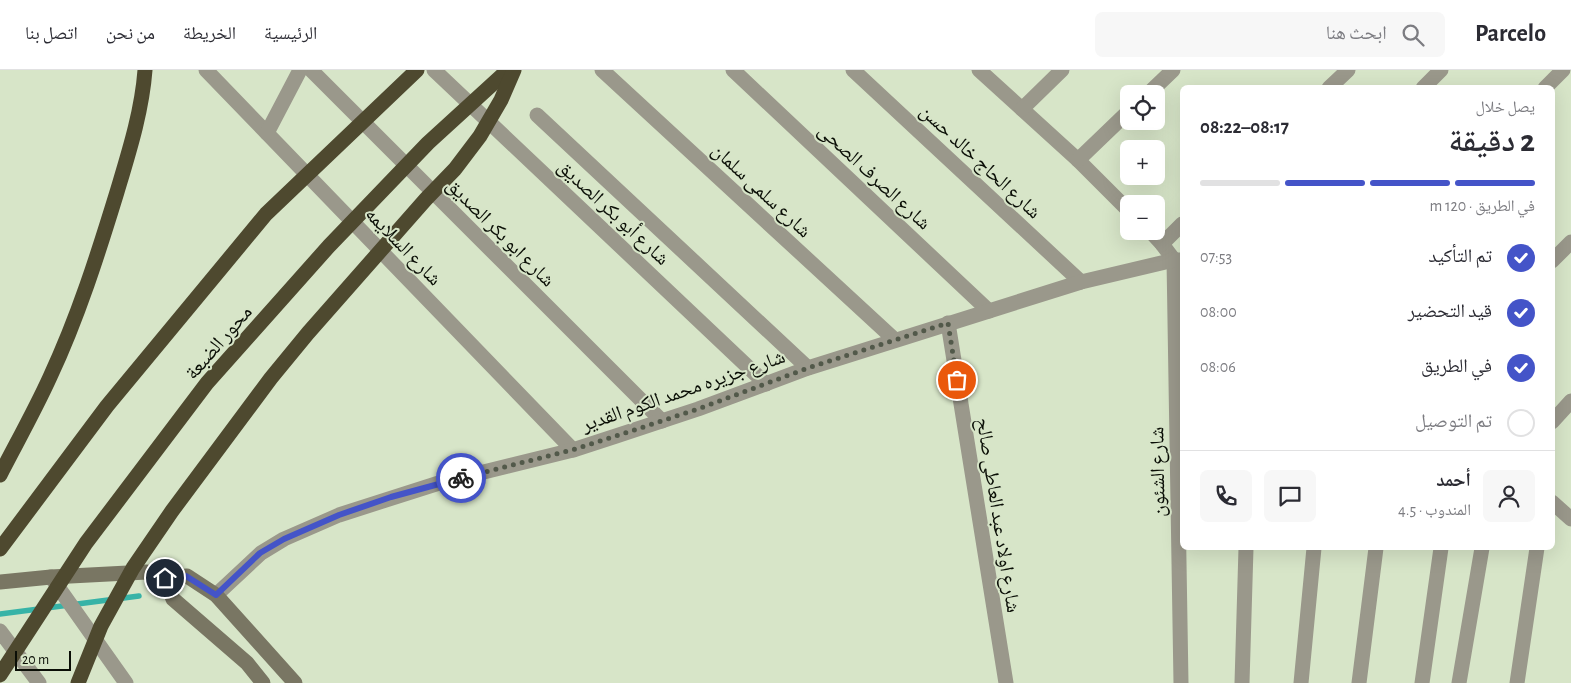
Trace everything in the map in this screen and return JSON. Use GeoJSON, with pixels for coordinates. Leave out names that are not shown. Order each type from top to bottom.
{"type":"FeatureCollection","features":[{"type":"Feature","properties":{"kind":"highway"},"geometry":{"type":"LineString","coordinates":[[0,475],[50,377],[80,303],[105,232],[126,162],[142,93],[145,70]]}},
{"type":"Feature","properties":{"kind":"highway"},"geometry":{"type":"LineString","coordinates":[[0,549],[107,406],[266,214],[417,70]]}},
{"type":"Feature","properties":{"kind":"highway","name":"محور الضبعة"},"geometry":{"type":"LineString","coordinates":[[0,676],[86,543],[207,383],[329,246],[428,143],[508,70]]}},
{"type":"Feature","properties":{"kind":"highway"},"geometry":{"type":"LineString","coordinates":[[78,683],[101,626],[133,568],[172,511],[271,378],[308,333],[426,199],[455,169],[488,122],[501,100],[514,70]]}},
{"type":"Feature","properties":{"kind":"main road"},"geometry":{"type":"LineString","coordinates":[[0,582],[51,577],[147,572],[165,578],[186,576],[216,595],[295,683]]}},
{"type":"Feature","properties":{"kind":"main road"},"geometry":{"type":"LineString","coordinates":[[165,578],[173,599],[246,663],[263,683]]}},
{"type":"Feature","properties":{"kind":"street","name":"شارع السلايمه"},"geometry":{"type":"LineString","coordinates":[[206,70],[572,450]]}},
{"type":"Feature","properties":{"kind":"street"},"geometry":{"type":"LineString","coordinates":[[266,133],[300,70]]}},
{"type":"Feature","properties":{"kind":"street","name":"شارع ابو بكر الصديق"},"geometry":{"type":"LineString","coordinates":[[311,70],[662,421]]}},
{"type":"Feature","properties":{"kind":"street","name":"شارع أبو بكر الصديق"},"geometry":{"type":"LineString","coordinates":[[434,70],[766,384]]}},
{"type":"Feature","properties":{"kind":"street","name":"شارع سلمى سلمان"},"geometry":{"type":"LineString","coordinates":[[602,70],[895,340]]}},
{"type":"Feature","properties":{"kind":"street","name":"شارع الصرف الصحى"},"geometry":{"type":"LineString","coordinates":[[733,70],[989,311]]}},
{"type":"Feature","properties":{"kind":"street","name":"شارع الحاج خالد حسن"},"geometry":{"type":"LineString","coordinates":[[853,70],[1081,282]]}},
{"type":"Feature","properties":{"kind":"street"},"geometry":{"type":"LineString","coordinates":[[979,70],[1078,160],[1120,201]]}},
{"type":"Feature","properties":{"kind":"street"},"geometry":{"type":"LineString","coordinates":[[1022,109],[1062,70]]}},
{"type":"Feature","properties":{"kind":"street"},"geometry":{"type":"LineString","coordinates":[[1157,85],[1173,70]]}},
{"type":"Feature","properties":{"kind":"street"},"geometry":{"type":"LineString","coordinates":[[1332,85],[1348,70]]}},
{"type":"Feature","properties":{"kind":"street"},"geometry":{"type":"LineString","coordinates":[[1426,85],[1441,70]]}},
{"type":"Feature","properties":{"kind":"street"},"geometry":{"type":"LineString","coordinates":[[1548,85],[1563,70]]}},
{"type":"Feature","properties":{"kind":"street"},"geometry":{"type":"LineString","coordinates":[[537,115],[808,368]]}},
{"type":"Feature","properties":{"kind":"street"},"geometry":{"type":"LineString","coordinates":[[1078,160],[1120,120]]}},
{"type":"Feature","properties":{"kind":"street"},"geometry":{"type":"LineString","coordinates":[[1162,244],[1180,226]]}},
{"type":"Feature","properties":{"kind":"street"},"geometry":{"type":"LineString","coordinates":[[1158,240],[1178,260]]}},
{"type":"Feature","properties":{"kind":"street"},"geometry":{"type":"LineString","coordinates":[[1555,258],[1571,242]]}},
{"type":"Feature","properties":{"kind":"street","name":"شارع جزيره محمد الكوم القدير"},"geometry":{"type":"LineString","coordinates":[[216,595],[260,553],[284,539],[339,515],[440,483],[572,450],[662,421],[808,368],[1081,282],[1178,260]]}},
{"type":"Feature","properties":{"kind":"street","name":"شارع الشئون"},"geometry":{"type":"LineString","coordinates":[[1178,260],[1180,542]]}},
{"type":"Feature","properties":{"kind":"street","name":"شارع اولاد عبد العاطى صالح"},"geometry":{"type":"LineString","coordinates":[[948,323],[1006,683]]}},
{"type":"Feature","properties":{"kind":"street"},"geometry":{"type":"LineString","coordinates":[[1555,419],[1571,401]]}},
{"type":"Feature","properties":{"kind":"street"},"geometry":{"type":"LineString","coordinates":[[1555,505],[1571,519]]}},
{"type":"Feature","properties":{"kind":"street","name":"شارع الشئون"},"geometry":{"type":"LineString","coordinates":[[1180,550],[1181,683]]}},
{"type":"Feature","properties":{"kind":"street"},"geometry":{"type":"LineString","coordinates":[[1242,683],[1246,550]]}},
{"type":"Feature","properties":{"kind":"street"},"geometry":{"type":"LineString","coordinates":[[1301,683],[1314,550]]}},
{"type":"Feature","properties":{"kind":"street"},"geometry":{"type":"LineString","coordinates":[[1359,683],[1376,550]]}},
{"type":"Feature","properties":{"kind":"street"},"geometry":{"type":"LineString","coordinates":[[1422,683],[1440,550]]}},
{"type":"Feature","properties":{"kind":"street"},"geometry":{"type":"LineString","coordinates":[[1459,683],[1482,550]]}},
{"type":"Feature","properties":{"kind":"street"},"geometry":{"type":"LineString","coordinates":[[1517,683],[1537,550]]}},
{"type":"Feature","properties":{"kind":"street"},"geometry":{"type":"LineString","coordinates":[[51,577],[126,683]]}},
{"type":"Feature","properties":{"kind":"street"},"geometry":{"type":"LineString","coordinates":[[0,632],[39,683]]}},
{"type":"Feature","properties":{"kind":"waterway"},"geometry":{"type":"LineString","coordinates":[[0,614],[139,596]]}},
{"type":"Feature","properties":{"kind":"way so far"},"geometry":{"type":"LineString","coordinates":[[461,478],[572,450],[616,436],[698,409],[808,368],[948,323],[957,380]]}},
{"type":"Feature","properties":{"kind":"route"},"geometry":{"type":"LineString","coordinates":[[165,578],[186,576],[216,595],[260,553],[284,539],[339,515],[391,497],[461,478]]}}]}
